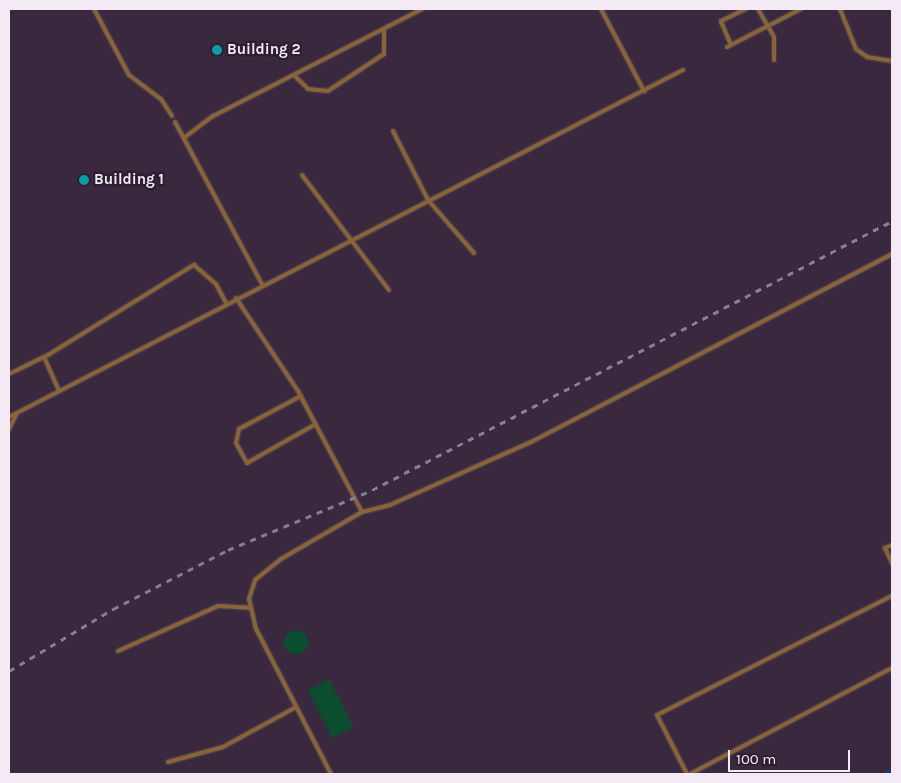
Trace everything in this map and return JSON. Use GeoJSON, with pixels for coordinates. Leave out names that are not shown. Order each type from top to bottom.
{"type":"FeatureCollection","features":[{"type":"Feature","properties":{"kind":"lane"},"geometry":{"type":"LineString","coordinates":[[94,9],[129,75],[161,99],[172,116]]}},
{"type":"Feature","properties":{"kind":"lane"},"geometry":{"type":"LineString","coordinates":[[184,137],[213,116],[422,9]]}},
{"type":"Feature","properties":{"kind":"lane"},"geometry":{"type":"LineString","coordinates":[[601,9],[644,91]]}},
{"type":"Feature","properties":{"kind":"lane"},"geometry":{"type":"LineString","coordinates":[[746,9],[722,21],[729,46],[802,9]]}},
{"type":"Feature","properties":{"kind":"lane"},"geometry":{"type":"LineString","coordinates":[[758,9],[769,26],[774,60]]}},
{"type":"Feature","properties":{"kind":"lane"},"geometry":{"type":"LineString","coordinates":[[840,9],[856,49],[867,56],[892,61]]}},
{"type":"Feature","properties":{"kind":"lane"},"geometry":{"type":"LineString","coordinates":[[294,75],[308,89],[328,91],[384,54],[384,29]]}},
{"type":"Feature","properties":{"kind":"lane"},"geometry":{"type":"LineString","coordinates":[[9,417],[262,284],[682,70]]}},
{"type":"Feature","properties":{"kind":"lane"},"geometry":{"type":"LineString","coordinates":[[175,122],[262,284]]}},
{"type":"Feature","properties":{"kind":"lane"},"geometry":{"type":"LineString","coordinates":[[393,131],[428,200],[474,253]]}},
{"type":"Feature","properties":{"kind":"lane"},"geometry":{"type":"LineString","coordinates":[[302,175],[389,290]]}},
{"type":"Feature","properties":{"kind":"lane"},"geometry":{"type":"LineString","coordinates":[[331,774],[256,629],[251,608],[255,580],[362,512],[390,505],[531,442],[892,254]]}},
{"type":"Feature","properties":{"kind":"lane"},"geometry":{"type":"LineString","coordinates":[[9,374],[44,358],[194,265],[216,284],[226,303]]}},
{"type":"Feature","properties":{"kind":"lane"},"geometry":{"type":"LineString","coordinates":[[236,298],[301,396],[362,512]]}},
{"type":"Feature","properties":{"kind":"lane"},"geometry":{"type":"LineString","coordinates":[[44,358],[59,390]]}},
{"type":"Feature","properties":{"kind":"lane"},"geometry":{"type":"LineString","coordinates":[[301,396],[239,429],[237,445],[247,463],[316,424]]}},
{"type":"Feature","properties":{"kind":"lane"},"geometry":{"type":"LineString","coordinates":[[9,429],[17,412]]}},
{"type":"Feature","properties":{"kind":"lane"},"geometry":{"type":"LineString","coordinates":[[892,545],[885,548],[892,563]]}},
{"type":"Feature","properties":{"kind":"lane"},"geometry":{"type":"LineString","coordinates":[[892,596],[657,715],[689,774],[892,668]]}},
{"type":"Feature","properties":{"kind":"lane"},"geometry":{"type":"LineString","coordinates":[[118,651],[218,606],[251,608]]}},
{"type":"Feature","properties":{"kind":"lane"},"geometry":{"type":"LineString","coordinates":[[168,762],[223,747],[296,707]]}},
{"type":"Feature","properties":{"kind":"shaded area"},"geometry":{"type":"Polygon","coordinates":[[[9,9],[892,9],[892,774],[9,774],[9,9]]]}},
{"type":"Feature","properties":{"kind":"green space"},"geometry":{"type":"Polygon","coordinates":[[[296,630],[304,634],[308,642],[304,650],[296,654],[288,650],[284,642],[288,634],[296,630]]]}},
{"type":"Feature","properties":{"kind":"green space"},"geometry":{"type":"Polygon","coordinates":[[[329,679],[354,727],[332,738],[308,690],[329,679]]]}},
{"type":"Feature","properties":{"kind":"waterway"},"geometry":{"type":"LineString","coordinates":[[882,774],[892,769]]}},
{"type":"Feature","properties":{"kind":"railway"},"geometry":{"type":"LineString","coordinates":[[9,671],[113,609],[228,550],[372,490],[892,221]]}},
{"type":"Feature","properties":{"kind":"place","name":"Building 2"},"geometry":{"type":"Point","coordinates":[217,50]}},
{"type":"Feature","properties":{"kind":"place","name":"Building 1"},"geometry":{"type":"Point","coordinates":[84,180]}}]}
